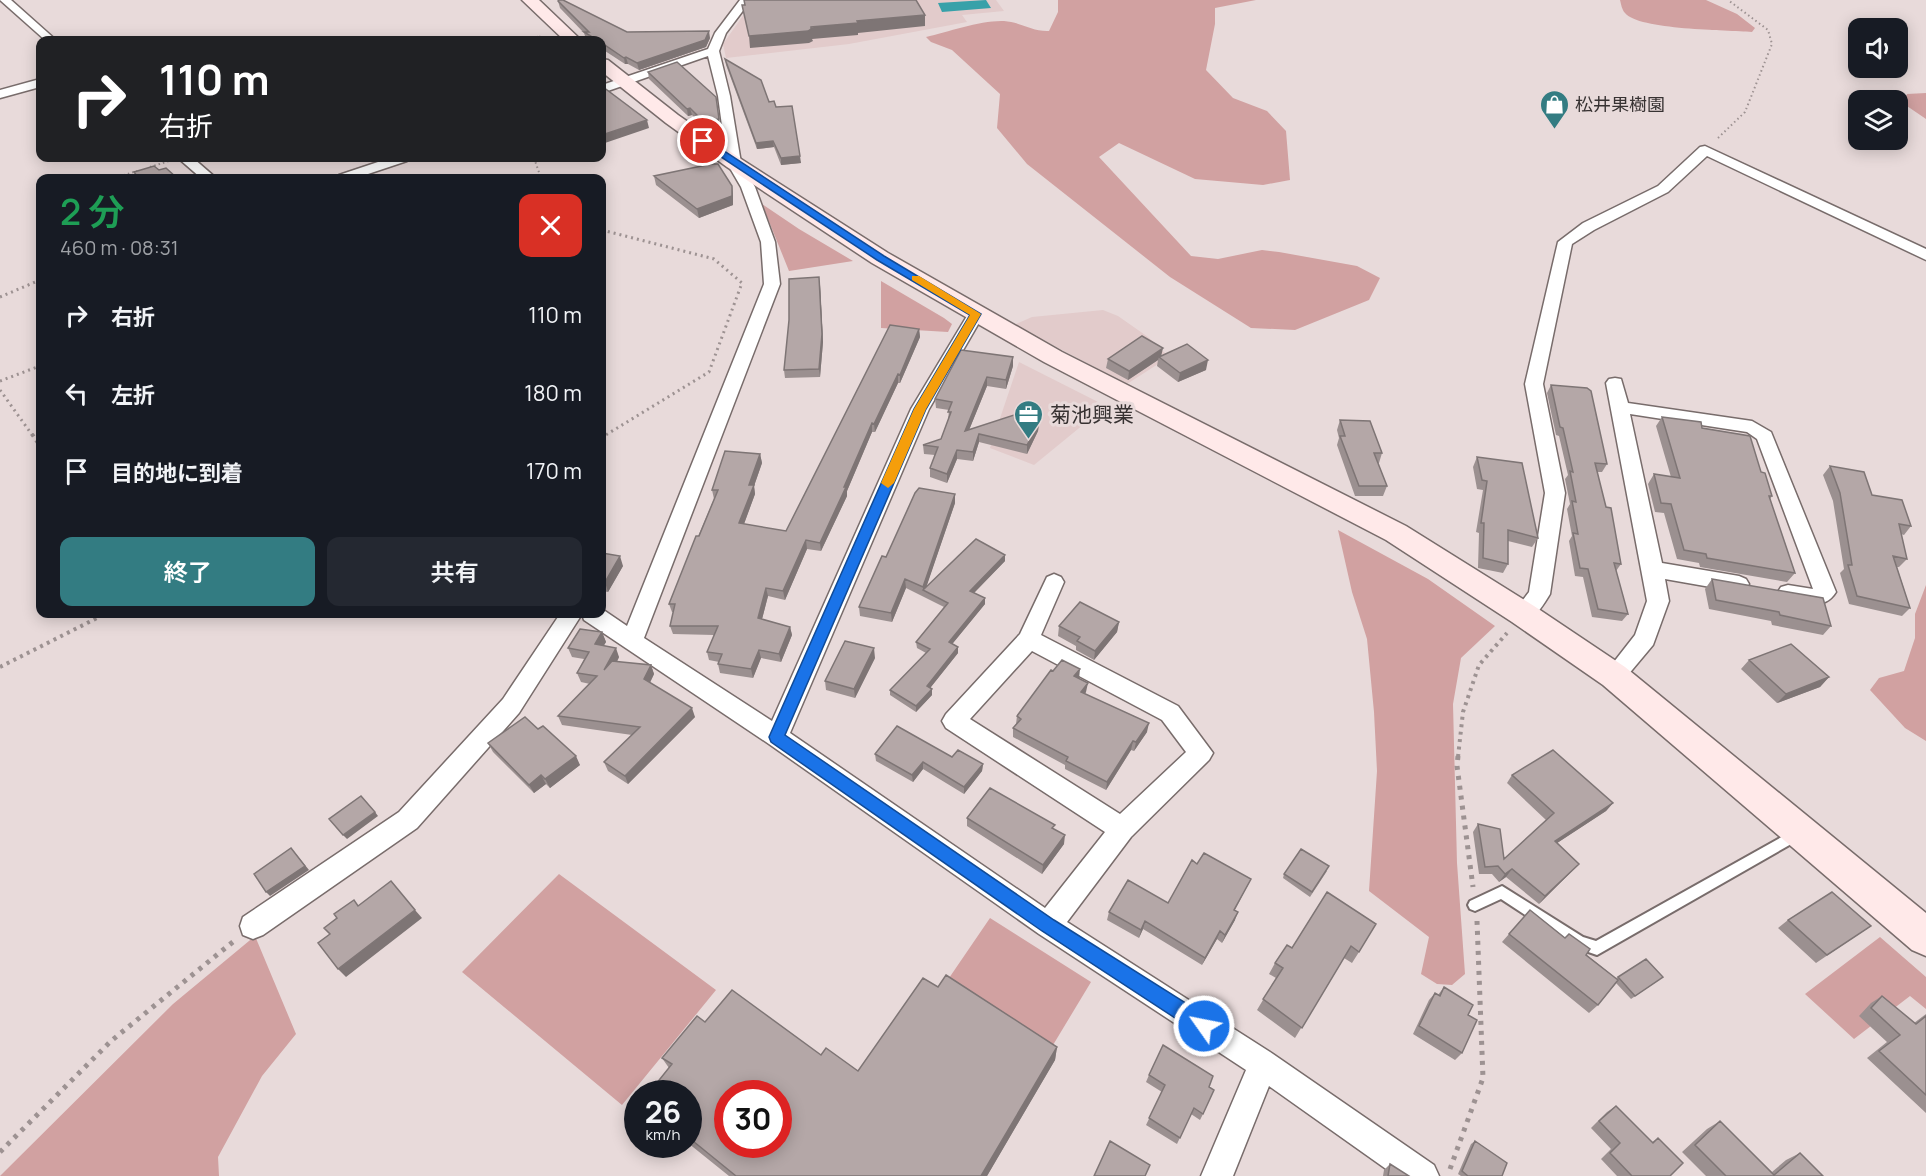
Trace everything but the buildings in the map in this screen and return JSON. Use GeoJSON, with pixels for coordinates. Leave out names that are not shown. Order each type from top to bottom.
{"type":"FeatureCollection","features":[{"type":"Feature","properties":{"kind":"street"},"geometry":{"type":"LineString","coordinates":[[5,0],[46,36]]}},
{"type":"Feature","properties":{"kind":"street"},"geometry":{"type":"LineString","coordinates":[[530,0],[569,36]]}},
{"type":"Feature","properties":{"kind":"street"},"geometry":{"type":"LineString","coordinates":[[632,641],[772,284],[768,242],[748,187],[734,163],[724,96],[713,51],[721,33],[746,0]]}},
{"type":"Feature","properties":{"kind":"street"},"geometry":{"type":"LineString","coordinates":[[606,88],[713,51]]}},
{"type":"Feature","properties":{"kind":"street"},"geometry":{"type":"LineString","coordinates":[[606,67],[734,163],[880,258],[1053,357],[1396,533],[1523,614],[1614,676],[1926,937]]}},
{"type":"Feature","properties":{"kind":"street"},"geometry":{"type":"LineString","coordinates":[[0,94],[36,84]]}},
{"type":"Feature","properties":{"kind":"street"},"geometry":{"type":"LineString","coordinates":[[1523,614],[1539,594],[1555,493],[1534,384],[1565,242],[1583,227],[1640,202],[1666,187],[1705,150],[1926,255]]}},
{"type":"Feature","properties":{"kind":"street"},"geometry":{"type":"LineString","coordinates":[[190,162],[204,174]]}},
{"type":"Feature","properties":{"kind":"street"},"geometry":{"type":"LineString","coordinates":[[356,174],[390,162]]}},
{"type":"Feature","properties":{"kind":"street"},"geometry":{"type":"LineString","coordinates":[[777,737],[920,409],[976,314]]}},
{"type":"Feature","properties":{"kind":"street"},"geometry":{"type":"LineString","coordinates":[[1614,676],[1645,639],[1658,601],[1615,383]]}},
{"type":"Feature","properties":{"kind":"street"},"geometry":{"type":"LineString","coordinates":[[1620,407],[1752,427],[1765,436],[1825,592],[1813,598],[1653,569]]}},
{"type":"Feature","properties":{"kind":"street"},"geometry":{"type":"LineString","coordinates":[[1054,582],[1029,639],[954,721],[1122,829]]}},
{"type":"Feature","properties":{"kind":"street"},"geometry":{"type":"LineString","coordinates":[[253,926],[408,820],[511,706],[568,618]]}},
{"type":"Feature","properties":{"kind":"street"},"geometry":{"type":"LineString","coordinates":[[598,618],[777,737],[1048,926],[1263,1064],[1424,1176]]}},
{"type":"Feature","properties":{"kind":"street"},"geometry":{"type":"LineString","coordinates":[[1029,639],[1170,713],[1201,753],[1122,829],[1048,926]]}},
{"type":"Feature","properties":{"kind":"street"},"geometry":{"type":"LineString","coordinates":[[1216,1176],[1263,1064]]}},
{"type":"Feature","properties":{"kind":"lane"},"geometry":{"type":"LineString","coordinates":[[1475,905],[1502,892],[1579,942],[1597,948],[1801,832]]}},
{"type":"Feature","properties":{"kind":"path"},"geometry":{"type":"LineString","coordinates":[[1705,150],[1745,112],[1772,44],[1768,30],[1728,0]]}},
{"type":"Feature","properties":{"kind":"path"},"geometry":{"type":"LineString","coordinates":[[148,168],[167,162]]}},
{"type":"Feature","properties":{"kind":"path"},"geometry":{"type":"LineString","coordinates":[[128,174],[137,171]]}},
{"type":"Feature","properties":{"kind":"path"},"geometry":{"type":"LineString","coordinates":[[606,231],[714,259],[742,283],[709,372],[606,435]]}},
{"type":"Feature","properties":{"kind":"path"},"geometry":{"type":"LineString","coordinates":[[0,297],[36,282]]}},
{"type":"Feature","properties":{"kind":"path"},"geometry":{"type":"LineString","coordinates":[[0,381],[36,368]]}},
{"type":"Feature","properties":{"kind":"path"},"geometry":{"type":"LineString","coordinates":[[0,390],[36,440]]}},
{"type":"Feature","properties":{"kind":"path"},"geometry":{"type":"LineString","coordinates":[[0,667],[97,618]]}},
{"type":"Feature","properties":{"kind":"path"},"geometry":{"type":"LineString","coordinates":[[0,1152],[111,1041],[253,926]]}},
{"type":"Feature","properties":{"kind":"shaded area"},"geometry":{"type":"Polygon","coordinates":[[[754,0],[996,0],[1004,11],[962,15],[967,22],[849,44],[726,58],[723,44],[754,0]]]}},
{"type":"Feature","properties":{"kind":"shaded area"},"geometry":{"type":"Polygon","coordinates":[[[1058,0],[1256,0],[1215,8],[1215,24],[1206,70],[1233,98],[1267,111],[1286,131],[1290,180],[1263,185],[1195,179],[1119,143],[1099,157],[1191,256],[1218,259],[1262,250],[1357,266],[1380,278],[1369,300],[1295,330],[1251,328],[1170,277],[1027,164],[997,128],[1000,94],[952,50],[931,42],[926,37],[995,21],[1049,31],[1058,12],[1058,0]]]}},
{"type":"Feature","properties":{"kind":"shaded area"},"geometry":{"type":"Polygon","coordinates":[[[1620,0],[1706,0],[1737,14],[1755,28],[1752,32],[1684,28],[1647,23],[1633,19],[1625,13],[1620,0]]]}},
{"type":"Feature","properties":{"kind":"shaded area"},"geometry":{"type":"Polygon","coordinates":[[[1926,93],[1926,119],[1908,107],[1908,94],[1926,93]]]}},
{"type":"Feature","properties":{"kind":"shaded area"},"geometry":{"type":"Polygon","coordinates":[[[762,204],[799,229],[853,261],[789,271],[762,204]]]}},
{"type":"Feature","properties":{"kind":"shaded area"},"geometry":{"type":"Polygon","coordinates":[[[881,281],[952,324],[948,332],[881,328],[881,281]]]}},
{"type":"Feature","properties":{"kind":"shaded area"},"geometry":{"type":"Polygon","coordinates":[[[1103,310],[1118,316],[1148,337],[1169,357],[1127,384],[1014,325],[1032,317],[1103,310]]]}},
{"type":"Feature","properties":{"kind":"shaded area"},"geometry":{"type":"Polygon","coordinates":[[[1019,362],[1106,406],[1034,465],[990,448],[1019,362]]]}},
{"type":"Feature","properties":{"kind":"shaded area"},"geometry":{"type":"Polygon","coordinates":[[[1338,530],[1428,579],[1495,626],[1461,658],[1453,704],[1457,863],[1465,974],[1452,985],[1437,984],[1421,974],[1429,937],[1369,891],[1377,771],[1374,712],[1367,639],[1352,592],[1338,530]]]}},
{"type":"Feature","properties":{"kind":"shaded area"},"geometry":{"type":"Polygon","coordinates":[[[1926,585],[1926,741],[1905,728],[1870,690],[1879,678],[1904,671],[1915,638],[1915,614],[1926,585]]]}},
{"type":"Feature","properties":{"kind":"shaded area"},"geometry":{"type":"Polygon","coordinates":[[[559,874],[716,990],[642,1080],[624,1080],[622,1105],[462,972],[559,874]]]}},
{"type":"Feature","properties":{"kind":"shaded area"},"geometry":{"type":"Polygon","coordinates":[[[990,918],[1091,982],[1050,1050],[947,981],[990,918]]]}},
{"type":"Feature","properties":{"kind":"shaded area"},"geometry":{"type":"Polygon","coordinates":[[[255,936],[296,1034],[262,1076],[218,1157],[219,1176],[0,1176],[173,1004],[255,936]]]}},
{"type":"Feature","properties":{"kind":"shaded area"},"geometry":{"type":"Polygon","coordinates":[[[1880,937],[1926,977],[1926,1009],[1910,996],[1854,1039],[1805,994],[1880,937]]]}},
{"type":"Feature","properties":{"kind":"water"},"geometry":{"type":"Polygon","coordinates":[[[986,0],[991,8],[942,12],[938,3],[986,0]]]}},
{"type":"Feature","properties":{"kind":"slow traffic"},"geometry":{"type":"LineString","coordinates":[[888,483],[920,409],[976,314],[915,278]]}},
{"type":"Feature","properties":{"kind":"place","name":"松井果樹園"},"geometry":{"type":"Point","coordinates":[1554,130]}},
{"type":"Feature","properties":{"kind":"place","name":"菊池興業"},"geometry":{"type":"Point","coordinates":[1029,440]}},
{"type":"Feature","properties":{"kind":"route"},"geometry":{"type":"LineString","coordinates":[[703,141],[880,258],[976,314],[920,409],[777,737],[1048,926],[1204,1026]]}}]}
